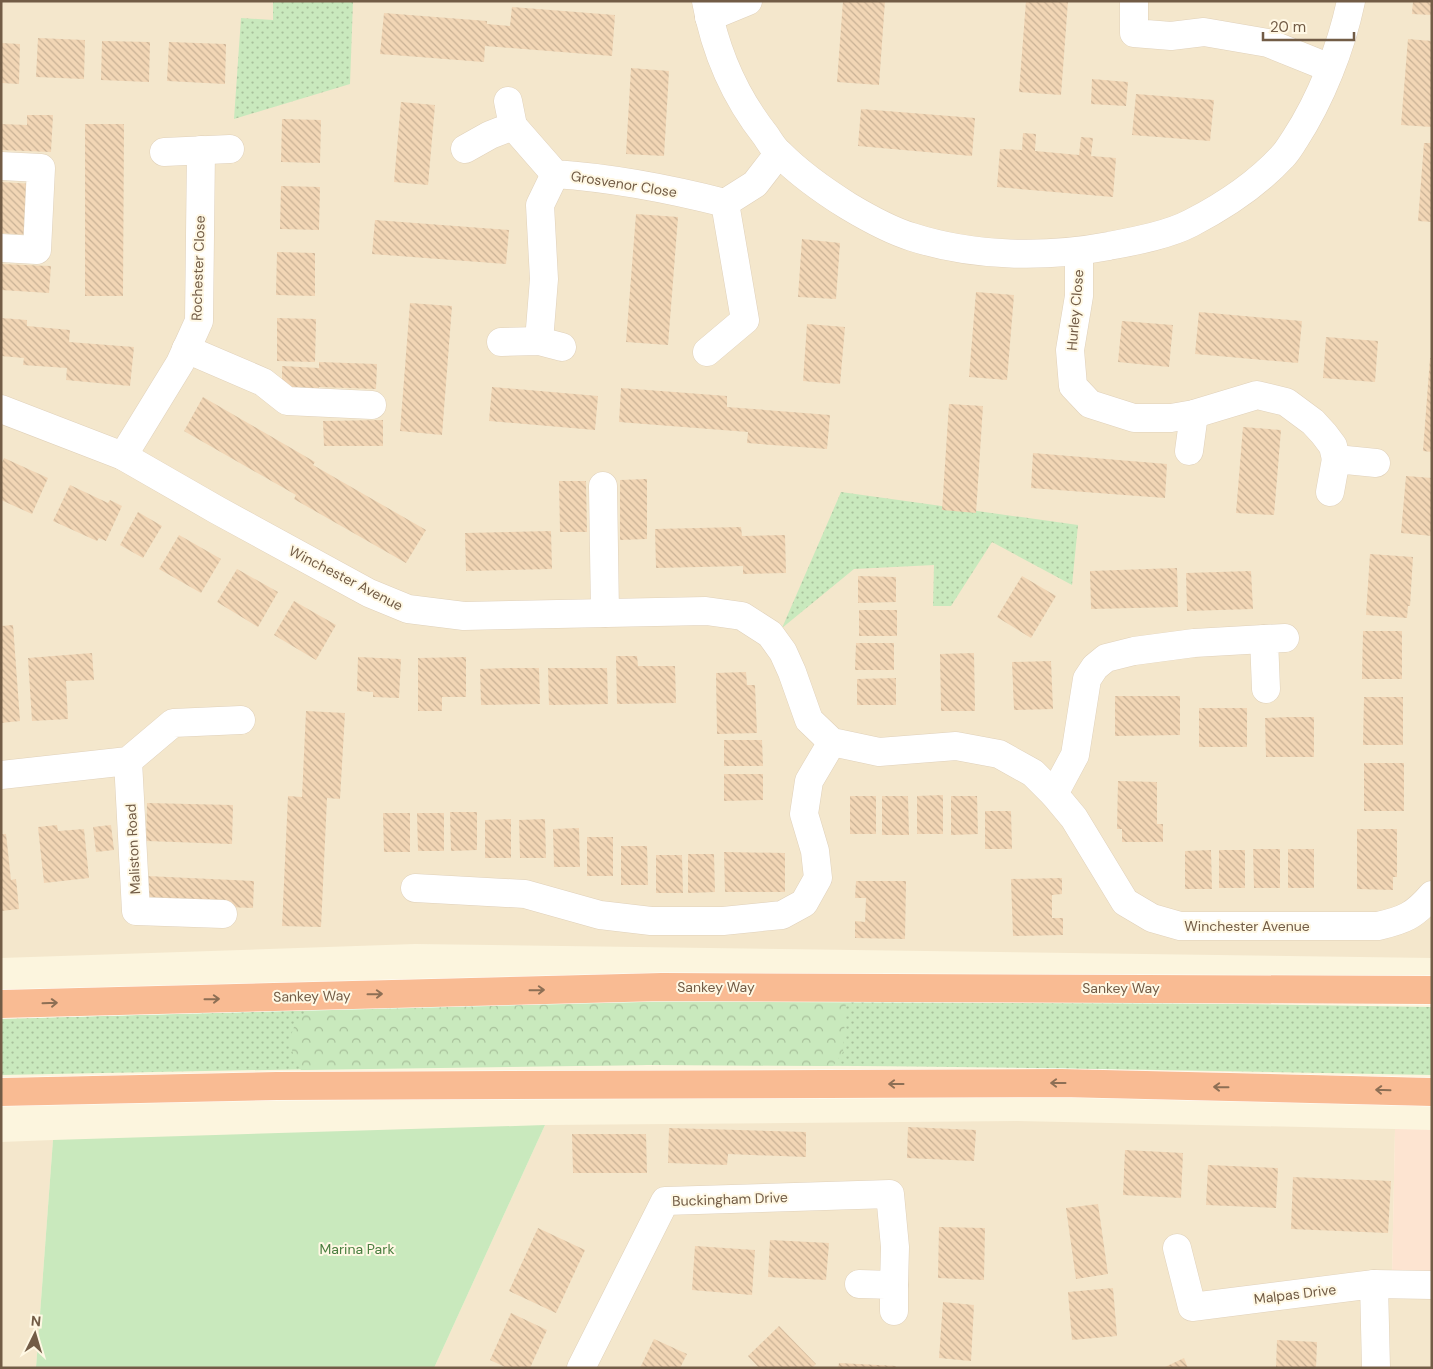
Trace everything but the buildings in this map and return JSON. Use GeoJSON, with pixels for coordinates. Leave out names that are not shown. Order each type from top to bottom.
{"type":"FeatureCollection","features":[{"type":"Feature","properties":{"kind":"highway","name":"Sankey Way"},"geometry":{"type":"LineString","coordinates":[[1,1004],[662,987],[1432,990]]}},
{"type":"Feature","properties":{"kind":"highway"},"geometry":{"type":"LineString","coordinates":[[1,1092],[277,1086],[1062,1083],[1432,1092]]}},
{"type":"Feature","properties":{"kind":"street"},"geometry":{"type":"LineString","coordinates":[[748,1],[708,9],[721,55],[736,91],[755,123],[779,153],[825,192],[872,220],[912,237],[952,247],[1018,254],[1079,252],[1141,240],[1190,224],[1253,184],[1284,156],[1306,121],[1330,68],[1351,1]]}},
{"type":"Feature","properties":{"kind":"street"},"geometry":{"type":"LineString","coordinates":[[1134,1],[1134,33],[1171,36],[1204,32],[1268,43],[1330,68]]}},
{"type":"Feature","properties":{"kind":"street","name":"Grosvenor Close"},"geometry":{"type":"LineString","coordinates":[[465,150],[490,135],[510,113],[556,174],[592,176],[694,195],[726,203]]}},
{"type":"Feature","properties":{"kind":"street"},"geometry":{"type":"LineString","coordinates":[[164,152],[230,149]]}},
{"type":"Feature","properties":{"kind":"street","name":"Rochester Close"},"geometry":{"type":"LineString","coordinates":[[123,456],[180,362],[199,321],[201,150]]}},
{"type":"Feature","properties":{"kind":"street"},"geometry":{"type":"LineString","coordinates":[[707,352],[745,320],[726,203],[755,184],[779,153]]}},
{"type":"Feature","properties":{"kind":"street"},"geometry":{"type":"LineString","coordinates":[[1,166],[41,168],[38,250],[1,248]]}},
{"type":"Feature","properties":{"kind":"street"},"geometry":{"type":"LineString","coordinates":[[501,342],[551,344],[544,280],[540,205],[556,174]]}},
{"type":"Feature","properties":{"kind":"street","name":"Hurley Close"},"geometry":{"type":"LineString","coordinates":[[1079,252],[1079,296],[1070,350],[1073,386],[1090,404],[1134,418],[1171,418],[1194,414],[1257,396],[1286,402],[1313,422],[1324,434],[1333,446],[1336,459]]}},
{"type":"Feature","properties":{"kind":"street"},"geometry":{"type":"LineString","coordinates":[[186,349],[263,382],[287,401],[372,405]]}},
{"type":"Feature","properties":{"kind":"street","name":"Winchester Avenue"},"geometry":{"type":"LineString","coordinates":[[1,409],[123,456],[369,593],[408,609],[464,616],[706,611],[742,616],[770,634],[783,652],[809,720],[832,742],[879,752],[956,746],[999,754],[1033,774],[1054,794],[1074,818],[1125,902],[1152,918],[1180,926],[1378,926],[1401,921],[1422,907],[1432,895]]}},
{"type":"Feature","properties":{"kind":"street"},"geometry":{"type":"LineString","coordinates":[[1189,451],[1194,414]]}},
{"type":"Feature","properties":{"kind":"street"},"geometry":{"type":"LineString","coordinates":[[1330,492],[1336,459],[1376,463]]}},
{"type":"Feature","properties":{"kind":"street"},"geometry":{"type":"LineString","coordinates":[[603,486],[605,613]]}},
{"type":"Feature","properties":{"kind":"street"},"geometry":{"type":"LineString","coordinates":[[1054,794],[1075,755],[1087,680],[1095,667],[1106,658],[1134,651],[1194,643],[1275,638],[1266,689]]}},
{"type":"Feature","properties":{"kind":"street"},"geometry":{"type":"LineString","coordinates":[[1,775],[128,761],[173,723],[241,720]]}},
{"type":"Feature","properties":{"kind":"street"},"geometry":{"type":"LineString","coordinates":[[416,888],[525,894],[600,915],[651,921],[723,921],[782,915],[804,903],[818,878],[815,851],[804,814],[809,781],[832,742]]}},
{"type":"Feature","properties":{"kind":"street","name":"Maliston Road"},"geometry":{"type":"LineString","coordinates":[[128,761],[136,911],[223,914]]}},
{"type":"Feature","properties":{"kind":"street","name":"Buckingham Drive"},"geometry":{"type":"LineString","coordinates":[[581,1368],[665,1201],[890,1194],[894,1247],[894,1298],[859,1284]]}},
{"type":"Feature","properties":{"kind":"street","name":"Malpas Drive"},"geometry":{"type":"LineString","coordinates":[[1177,1248],[1192,1307],[1374,1284]]}},
{"type":"Feature","properties":{"kind":"street"},"geometry":{"type":"LineString","coordinates":[[1376,1368],[1374,1284],[1432,1285]]}},
{"type":"Feature","properties":{"kind":"shaded area"},"geometry":{"type":"Polygon","coordinates":[[[1,1],[1432,1],[1432,958],[415,944],[1,958],[1,1]]]}},
{"type":"Feature","properties":{"kind":"shaded area"},"geometry":{"type":"Polygon","coordinates":[[[1017,1121],[1395,1129],[1392,1276],[1432,1296],[1432,1368],[434,1368],[545,1125],[1017,1121]]]}},
{"type":"Feature","properties":{"kind":"shaded area"},"geometry":{"type":"Polygon","coordinates":[[[1395,1129],[1432,1130],[1432,1277],[1392,1276],[1395,1129]]]}},
{"type":"Feature","properties":{"kind":"shaded area"},"geometry":{"type":"Polygon","coordinates":[[[53,1140],[36,1368],[1,1368],[1,1142],[53,1140]]]}},
{"type":"Feature","properties":{"kind":"green space"},"geometry":{"type":"Polygon","coordinates":[[[273,1],[353,1],[350,84],[234,119],[241,18],[273,20],[273,1]]]}},
{"type":"Feature","properties":{"kind":"green space"},"geometry":{"type":"Polygon","coordinates":[[[841,492],[1078,525],[1072,585],[992,542],[951,606],[933,606],[934,565],[854,569],[782,628],[841,492]]]}},
{"type":"Feature","properties":{"kind":"green space"},"geometry":{"type":"Polygon","coordinates":[[[645,1000],[977,1000],[1432,1007],[1432,1075],[942,1067],[648,1065],[1,1075],[1,1019],[645,1000]]]}},
{"type":"Feature","properties":{"kind":"green space"},"geometry":{"type":"Polygon","coordinates":[[[645,1000],[846,1000],[843,1052],[833,1066],[648,1065],[301,1070],[293,1055],[291,1044],[294,1027],[308,1011],[645,1000]]]}},
{"type":"Feature","properties":{"kind":"green space","name":"Marina Park"},"geometry":{"type":"Polygon","coordinates":[[[545,1125],[434,1368],[36,1368],[53,1140],[545,1125]]]}}]}
